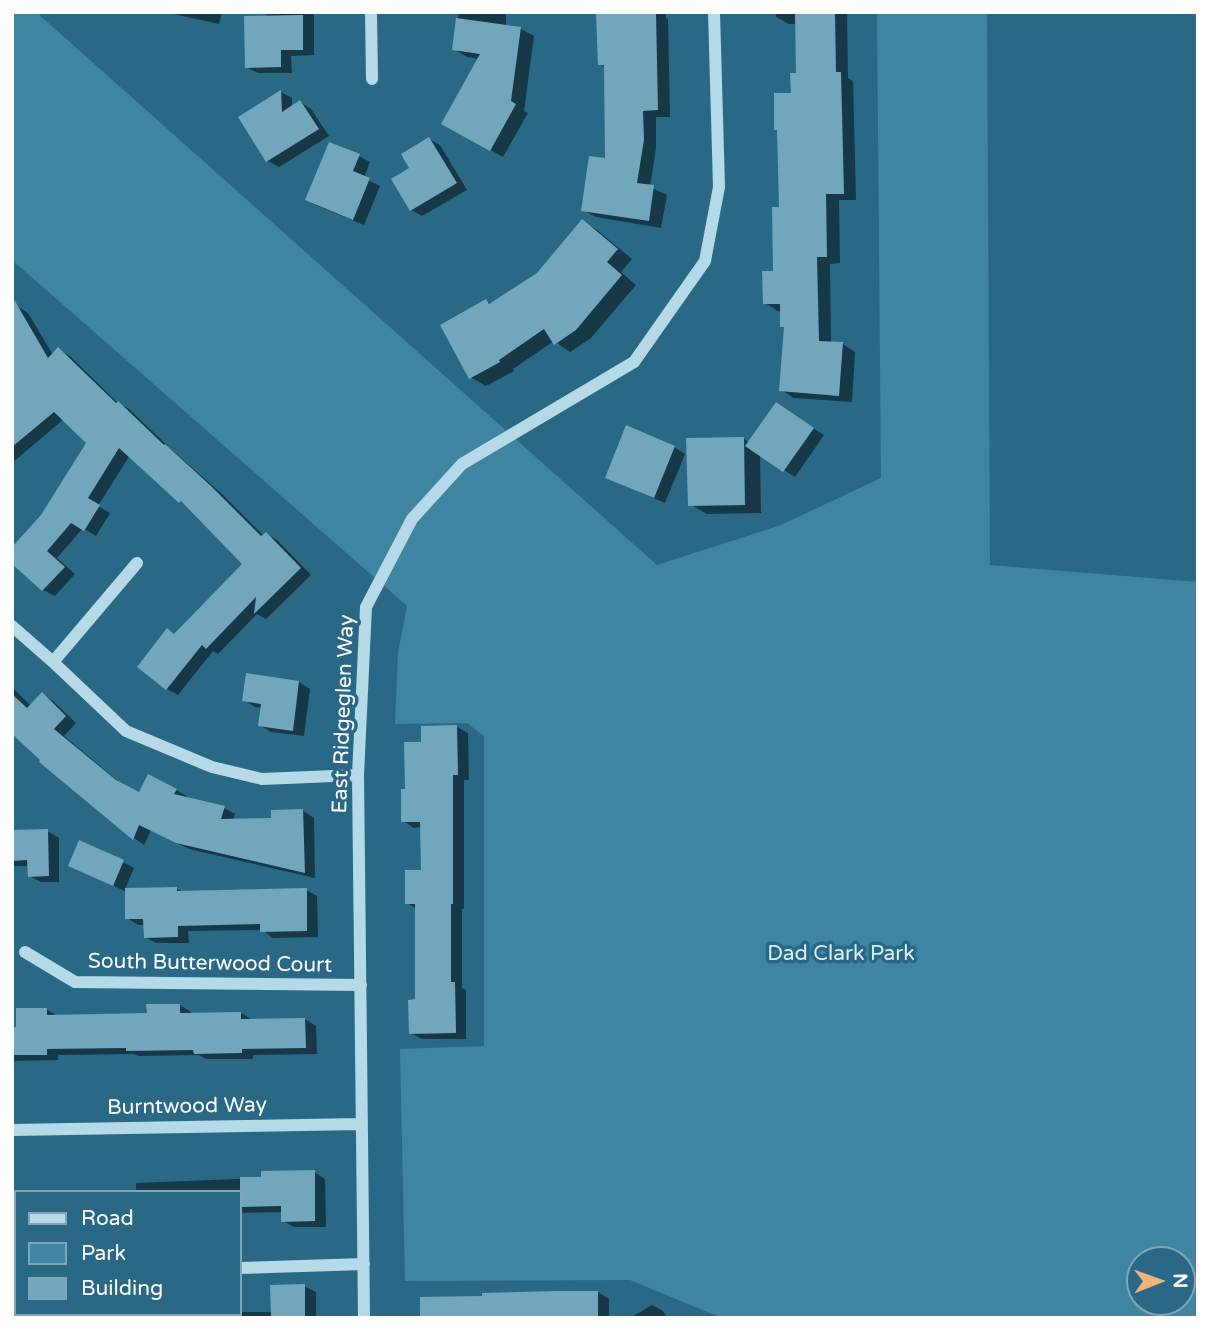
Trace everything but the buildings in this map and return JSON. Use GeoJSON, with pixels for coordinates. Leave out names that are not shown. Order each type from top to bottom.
{"type":"FeatureCollection","features":[{"type":"Feature","properties":{"kind":"street"},"geometry":{"type":"LineString","coordinates":[[371,12],[372,79]]}},
{"type":"Feature","properties":{"kind":"street","name":"East Ridgeglen Way"},"geometry":{"type":"LineString","coordinates":[[364,1318],[358,775],[366,607],[412,519],[462,464],[634,362],[705,261],[719,187],[715,12]]}},
{"type":"Feature","properties":{"kind":"street"},"geometry":{"type":"LineString","coordinates":[[53,662],[137,563]]}},
{"type":"Feature","properties":{"kind":"street"},"geometry":{"type":"LineString","coordinates":[[12,626],[126,731],[212,767],[261,779],[358,775]]}},
{"type":"Feature","properties":{"kind":"street","name":"South Butterwood Court"},"geometry":{"type":"LineString","coordinates":[[25,952],[75,982],[361,985]]}},
{"type":"Feature","properties":{"kind":"street","name":"Burntwood Way"},"geometry":{"type":"LineString","coordinates":[[12,1130],[362,1124]]}},
{"type":"Feature","properties":{"kind":"street"},"geometry":{"type":"LineString","coordinates":[[242,1268],[364,1264]]}},
{"type":"Feature","properties":{"kind":"green space","name":"Dad Clark Park"},"geometry":{"type":"Polygon","coordinates":[[[12,12],[36,12],[657,565],[781,525],[881,478],[877,12],[987,12],[990,565],[1198,582],[1198,1318],[722,1318],[630,1280],[405,1281],[400,1049],[484,1046],[484,736],[467,723],[395,724],[398,653],[407,606],[12,260],[12,12]]]}}]}
